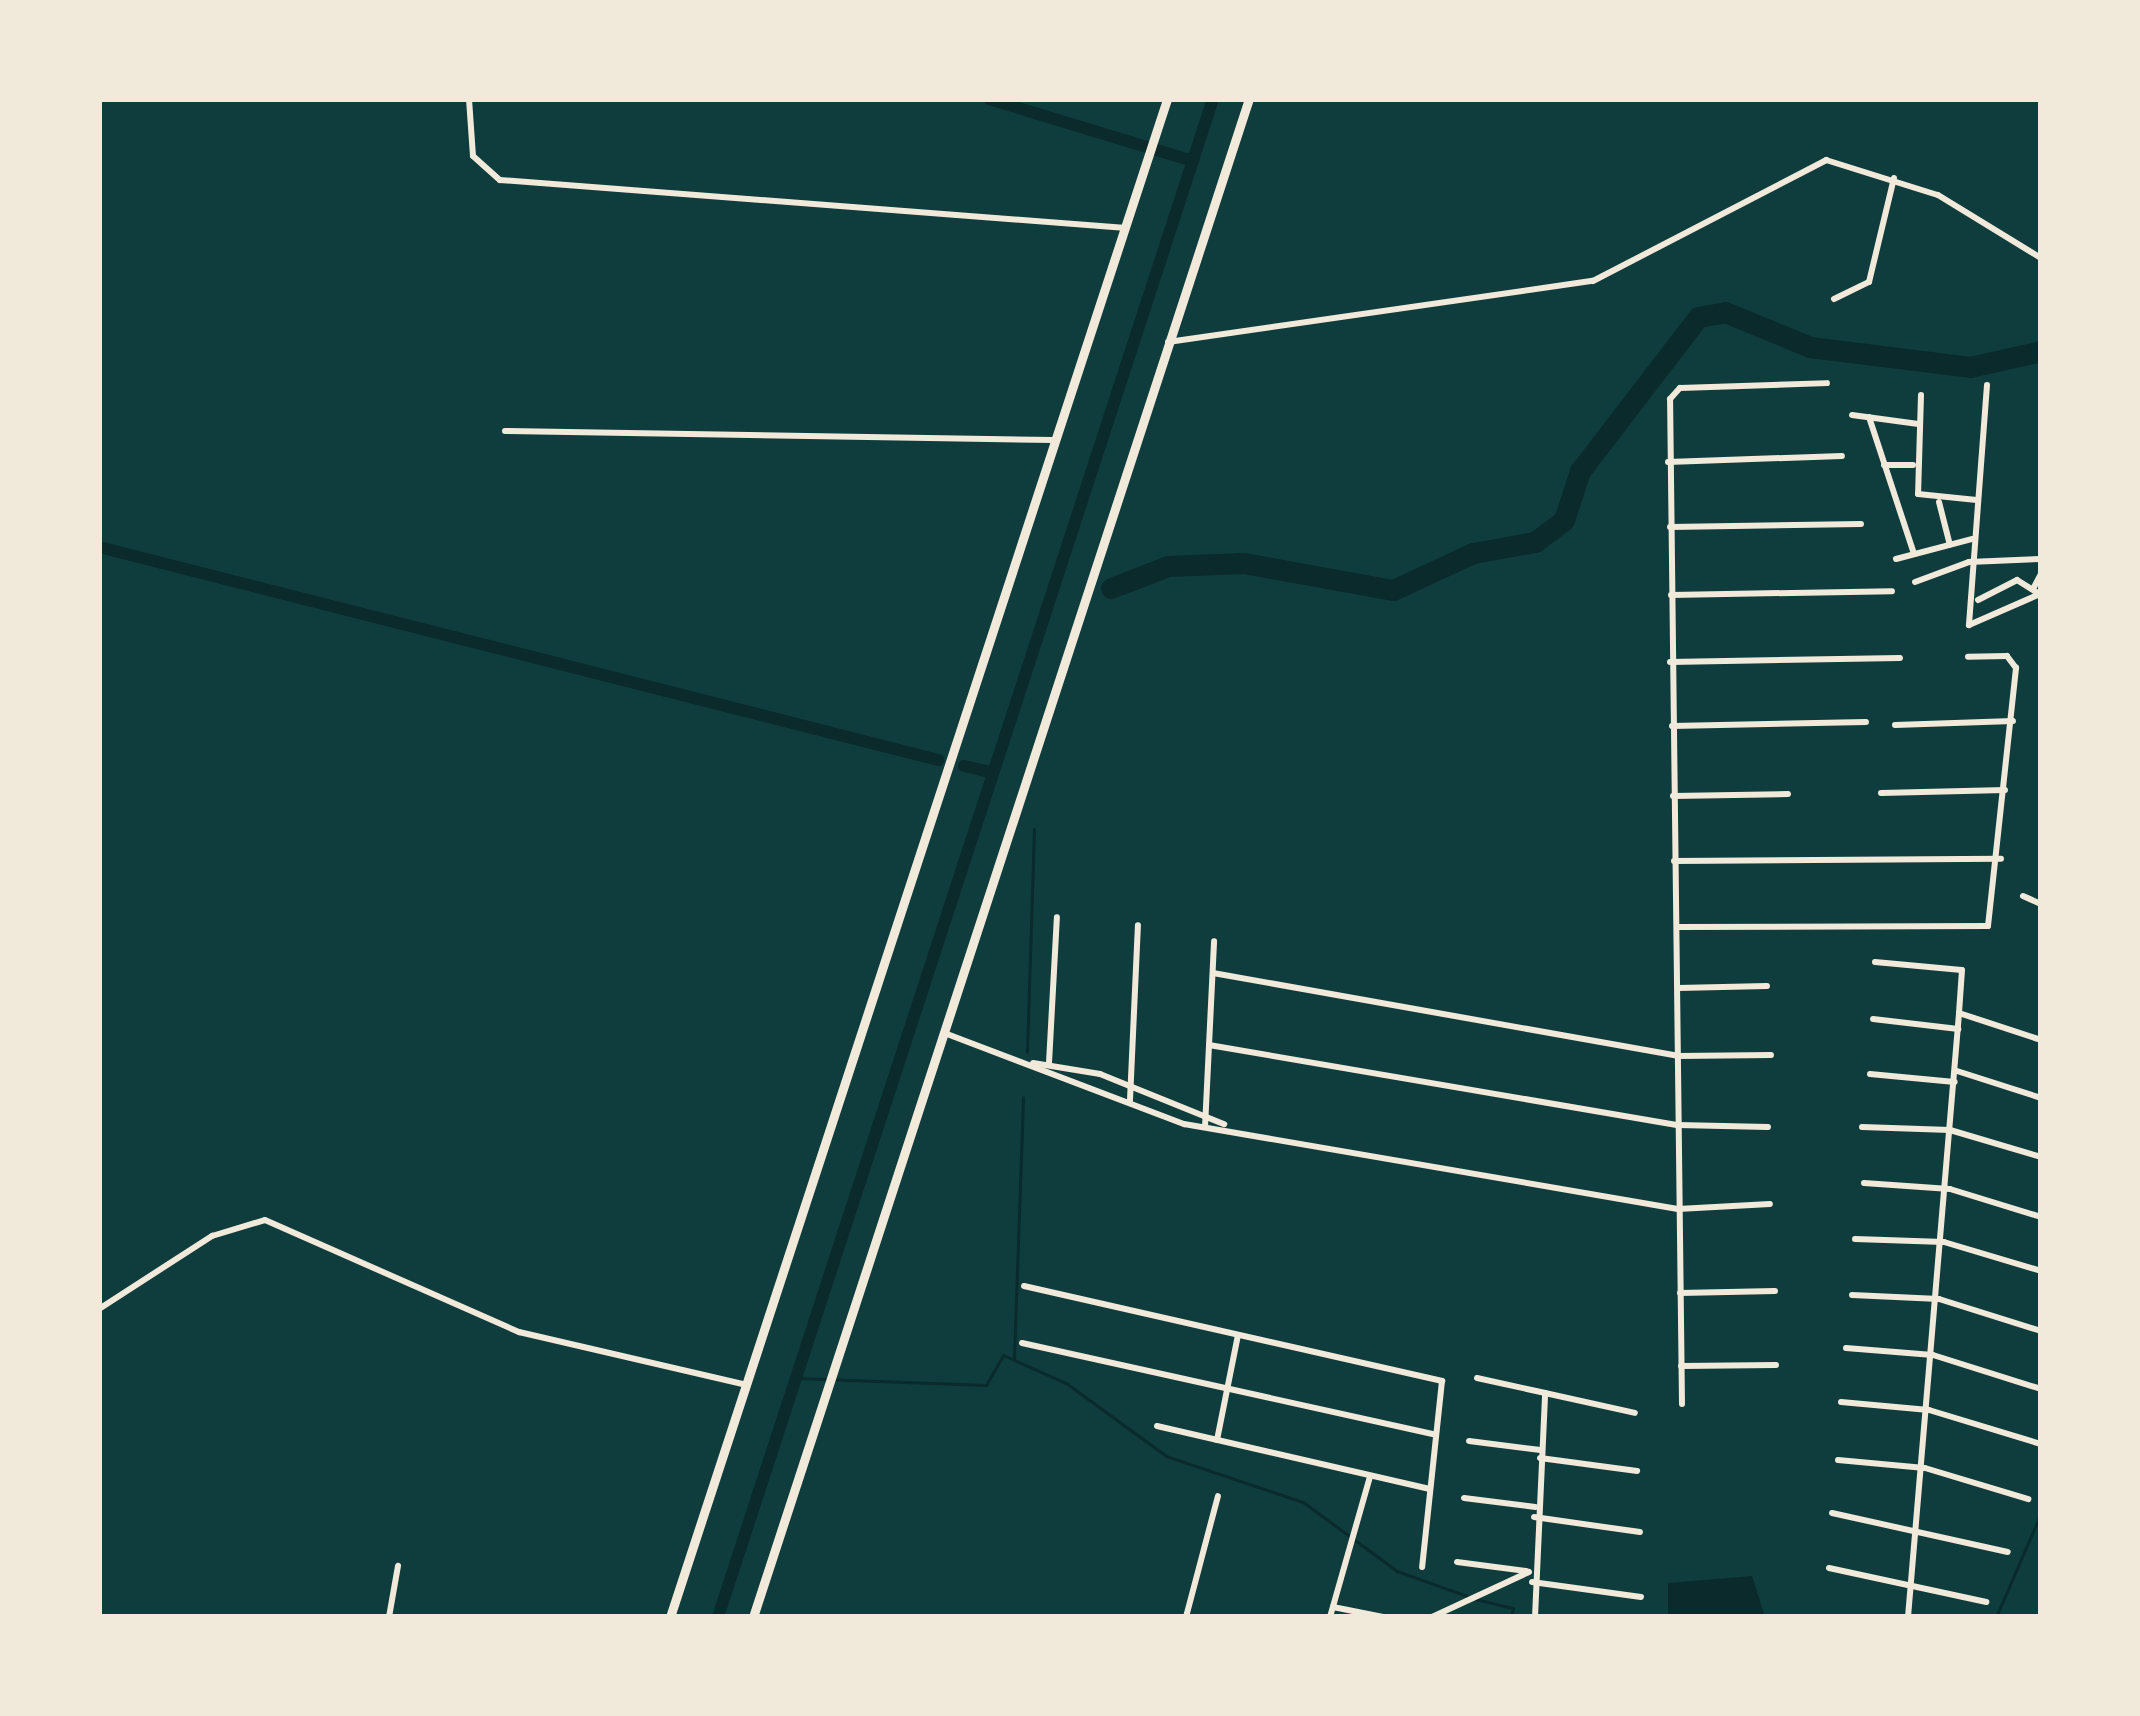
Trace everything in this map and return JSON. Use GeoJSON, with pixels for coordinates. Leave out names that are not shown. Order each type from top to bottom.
{"type":"FeatureCollection","features":[{"type":"Feature","properties":{"kind":"main road"},"geometry":{"type":"LineString","coordinates":[[670,1617],[1167,99]]}},
{"type":"Feature","properties":{"kind":"main road"},"geometry":{"type":"LineString","coordinates":[[753,1617],[1249,99]]}},
{"type":"Feature","properties":{"kind":"street"},"geometry":{"type":"LineString","coordinates":[[469,99],[473,156],[500,179],[1126,228]]}},
{"type":"Feature","properties":{"kind":"street"},"geometry":{"type":"LineString","coordinates":[[1167,342],[1593,281],[1809,164],[1841,159],[1894,178],[2041,258]]}},
{"type":"Feature","properties":{"kind":"street"},"geometry":{"type":"LineString","coordinates":[[1834,298],[1869,282],[1894,178]]}},
{"type":"Feature","properties":{"kind":"street"},"geometry":{"type":"LineString","coordinates":[[1682,1404],[1668,462],[1680,388],[1827,383]]}},
{"type":"Feature","properties":{"kind":"street"},"geometry":{"type":"LineString","coordinates":[[1987,385],[1970,562],[1971,628],[2038,593]]}},
{"type":"Feature","properties":{"kind":"street"},"geometry":{"type":"LineString","coordinates":[[1922,395],[1913,465],[1918,494],[1939,500],[1977,500]]}},
{"type":"Feature","properties":{"kind":"street"},"geometry":{"type":"LineString","coordinates":[[1852,415],[1918,424]]}},
{"type":"Feature","properties":{"kind":"street"},"geometry":{"type":"LineString","coordinates":[[1869,417],[1914,554]]}},
{"type":"Feature","properties":{"kind":"street"},"geometry":{"type":"LineString","coordinates":[[505,431],[1057,440]]}},
{"type":"Feature","properties":{"kind":"street"},"geometry":{"type":"LineString","coordinates":[[1668,462],[1841,456]]}},
{"type":"Feature","properties":{"kind":"street"},"geometry":{"type":"LineString","coordinates":[[1884,465],[1913,465]]}},
{"type":"Feature","properties":{"kind":"street"},"geometry":{"type":"LineString","coordinates":[[1939,500],[1950,544]]}},
{"type":"Feature","properties":{"kind":"street"},"geometry":{"type":"LineString","coordinates":[[1670,527],[1861,524]]}},
{"type":"Feature","properties":{"kind":"street"},"geometry":{"type":"LineString","coordinates":[[1896,559],[1972,539]]}},
{"type":"Feature","properties":{"kind":"street"},"geometry":{"type":"LineString","coordinates":[[1915,582],[1970,562],[2041,559]]}},
{"type":"Feature","properties":{"kind":"street"},"geometry":{"type":"LineString","coordinates":[[2038,593],[2041,574]]}},
{"type":"Feature","properties":{"kind":"street"},"geometry":{"type":"LineString","coordinates":[[1978,600],[2017,580],[2038,593]]}},
{"type":"Feature","properties":{"kind":"street"},"geometry":{"type":"LineString","coordinates":[[1671,595],[1892,591]]}},
{"type":"Feature","properties":{"kind":"street"},"geometry":{"type":"LineString","coordinates":[[1677,928],[1988,926],[2001,859],[2015,661],[1967,657]]}},
{"type":"Feature","properties":{"kind":"street"},"geometry":{"type":"LineString","coordinates":[[1670,662],[1900,658]]}},
{"type":"Feature","properties":{"kind":"street"},"geometry":{"type":"LineString","coordinates":[[1895,725],[2012,721]]}},
{"type":"Feature","properties":{"kind":"street"},"geometry":{"type":"LineString","coordinates":[[1671,726],[1866,722]]}},
{"type":"Feature","properties":{"kind":"street"},"geometry":{"type":"LineString","coordinates":[[1881,793],[2005,790]]}},
{"type":"Feature","properties":{"kind":"street"},"geometry":{"type":"LineString","coordinates":[[1672,796],[1788,794]]}},
{"type":"Feature","properties":{"kind":"street"},"geometry":{"type":"LineString","coordinates":[[1674,861],[2001,859]]}},
{"type":"Feature","properties":{"kind":"street"},"geometry":{"type":"LineString","coordinates":[[2023,896],[2041,904]]}},
{"type":"Feature","properties":{"kind":"street"},"geometry":{"type":"LineString","coordinates":[[1048,1066],[1057,917]]}},
{"type":"Feature","properties":{"kind":"street"},"geometry":{"type":"LineString","coordinates":[[1130,1100],[1138,925]]}},
{"type":"Feature","properties":{"kind":"street"},"geometry":{"type":"LineString","coordinates":[[1204,1127],[1214,940]]}},
{"type":"Feature","properties":{"kind":"street"},"geometry":{"type":"LineString","coordinates":[[1875,962],[1962,970],[1923,1524],[1908,1617]]}},
{"type":"Feature","properties":{"kind":"street"},"geometry":{"type":"LineString","coordinates":[[1213,973],[1678,1056],[1771,1055]]}},
{"type":"Feature","properties":{"kind":"street"},"geometry":{"type":"LineString","coordinates":[[1678,988],[1767,986]]}},
{"type":"Feature","properties":{"kind":"street"},"geometry":{"type":"LineString","coordinates":[[1960,1013],[2041,1040]]}},
{"type":"Feature","properties":{"kind":"street"},"geometry":{"type":"LineString","coordinates":[[1874,1019],[1958,1028]]}},
{"type":"Feature","properties":{"kind":"street"},"geometry":{"type":"LineString","coordinates":[[947,1034],[1031,1063],[1131,1086],[1227,1126]]}},
{"type":"Feature","properties":{"kind":"street"},"geometry":{"type":"LineString","coordinates":[[1209,1045],[1678,1125],[1768,1127]]}},
{"type":"Feature","properties":{"kind":"street"},"geometry":{"type":"LineString","coordinates":[[1048,1066],[1204,1127],[1227,1126],[1678,1209],[1770,1204]]}},
{"type":"Feature","properties":{"kind":"street"},"geometry":{"type":"LineString","coordinates":[[1957,1071],[2041,1098]]}},
{"type":"Feature","properties":{"kind":"street"},"geometry":{"type":"LineString","coordinates":[[1870,1074],[1955,1082]]}},
{"type":"Feature","properties":{"kind":"street"},"geometry":{"type":"LineString","coordinates":[[1862,1127],[1950,1130],[2041,1157]]}},
{"type":"Feature","properties":{"kind":"street"},"geometry":{"type":"LineString","coordinates":[[1864,1184],[1950,1190],[2041,1217]]}},
{"type":"Feature","properties":{"kind":"street"},"geometry":{"type":"LineString","coordinates":[[99,1309],[212,1235],[265,1220],[519,1332],[747,1385]]}},
{"type":"Feature","properties":{"kind":"street"},"geometry":{"type":"LineString","coordinates":[[1856,1239],[1944,1242],[2041,1271]]}},
{"type":"Feature","properties":{"kind":"street"},"geometry":{"type":"LineString","coordinates":[[1024,1286],[1442,1382],[1422,1567]]}},
{"type":"Feature","properties":{"kind":"street"},"geometry":{"type":"LineString","coordinates":[[1680,1294],[1775,1291]]}},
{"type":"Feature","properties":{"kind":"street"},"geometry":{"type":"LineString","coordinates":[[1852,1295],[1939,1299],[2041,1331]]}},
{"type":"Feature","properties":{"kind":"street"},"geometry":{"type":"LineString","coordinates":[[1217,1440],[1238,1335]]}},
{"type":"Feature","properties":{"kind":"street"},"geometry":{"type":"LineString","coordinates":[[1022,1343],[1436,1436]]}},
{"type":"Feature","properties":{"kind":"street"},"geometry":{"type":"LineString","coordinates":[[1846,1348],[1933,1355],[2041,1389]]}},
{"type":"Feature","properties":{"kind":"street"},"geometry":{"type":"LineString","coordinates":[[1682,1366],[1776,1365]]}},
{"type":"Feature","properties":{"kind":"street"},"geometry":{"type":"LineString","coordinates":[[1477,1378],[1635,1413]]}},
{"type":"Feature","properties":{"kind":"street"},"geometry":{"type":"LineString","coordinates":[[1535,1617],[1529,1572],[1545,1393]]}},
{"type":"Feature","properties":{"kind":"street"},"geometry":{"type":"LineString","coordinates":[[1841,1402],[1929,1410],[2041,1444]]}},
{"type":"Feature","properties":{"kind":"street"},"geometry":{"type":"LineString","coordinates":[[1157,1426],[1430,1489]]}},
{"type":"Feature","properties":{"kind":"street"},"geometry":{"type":"LineString","coordinates":[[1469,1441],[1637,1471]]}},
{"type":"Feature","properties":{"kind":"street"},"geometry":{"type":"LineString","coordinates":[[1838,1460],[1925,1468],[2028,1499]]}},
{"type":"Feature","properties":{"kind":"street"},"geometry":{"type":"LineString","coordinates":[[1330,1617],[1371,1475]]}},
{"type":"Feature","properties":{"kind":"street"},"geometry":{"type":"LineString","coordinates":[[1186,1617],[1218,1496]]}},
{"type":"Feature","properties":{"kind":"street"},"geometry":{"type":"LineString","coordinates":[[1464,1498],[1535,1507]]}},
{"type":"Feature","properties":{"kind":"street"},"geometry":{"type":"LineString","coordinates":[[1832,1513],[1923,1524],[2008,1552]]}},
{"type":"Feature","properties":{"kind":"street"},"geometry":{"type":"LineString","coordinates":[[1534,1517],[1640,1532]]}},
{"type":"Feature","properties":{"kind":"street"},"geometry":{"type":"LineString","coordinates":[[1457,1562],[1529,1572]]}},
{"type":"Feature","properties":{"kind":"street"},"geometry":{"type":"LineString","coordinates":[[388,1617],[398,1566]]}},
{"type":"Feature","properties":{"kind":"street"},"geometry":{"type":"LineString","coordinates":[[1829,1568],[1916,1579],[1986,1602]]}},
{"type":"Feature","properties":{"kind":"street"},"geometry":{"type":"LineString","coordinates":[[1432,1617],[1486,1586],[1529,1572]]}},
{"type":"Feature","properties":{"kind":"street"},"geometry":{"type":"LineString","coordinates":[[1532,1582],[1641,1597]]}},
{"type":"Feature","properties":{"kind":"street"},"geometry":{"type":"LineString","coordinates":[[1332,1606],[1383,1617]]}},
{"type":"Feature","properties":{"kind":"water"},"geometry":{"type":"Polygon","coordinates":[[[1752,1576],[1765,1617],[1668,1617],[1668,1583],[1752,1576]]]}},
{"type":"Feature","properties":{"kind":"waterway"},"geometry":{"type":"LineString","coordinates":[[989,99],[1193,161]]}},
{"type":"Feature","properties":{"kind":"waterway"},"geometry":{"type":"LineString","coordinates":[[718,1617],[1213,99]]}},
{"type":"Feature","properties":{"kind":"waterway"},"geometry":{"type":"LineString","coordinates":[[1111,588],[1168,566],[1244,563],[1393,590],[1473,553],[1535,542],[1564,520],[1580,471],[1698,317],[1725,312],[1810,347],[1970,367],[2041,351]]}},
{"type":"Feature","properties":{"kind":"waterway"},"geometry":{"type":"LineString","coordinates":[[99,547],[938,760]]}},
{"type":"Feature","properties":{"kind":"waterway"},"geometry":{"type":"LineString","coordinates":[[964,766],[989,772]]}},
{"type":"Feature","properties":{"kind":"waterway"},"geometry":{"type":"LineString","coordinates":[[1027,1052],[1034,829]]}},
{"type":"Feature","properties":{"kind":"waterway"},"geometry":{"type":"LineString","coordinates":[[1014,1358],[1023,1097]]}},
{"type":"Feature","properties":{"kind":"waterway"},"geometry":{"type":"LineString","coordinates":[[796,1378],[986,1385],[1003,1355],[1066,1383],[1166,1456],[1303,1502],[1397,1571],[1467,1596]]}},
{"type":"Feature","properties":{"kind":"waterway"},"geometry":{"type":"LineString","coordinates":[[1996,1617],[2041,1513]]}},
{"type":"Feature","properties":{"kind":"waterway"},"geometry":{"type":"LineString","coordinates":[[1476,1599],[1513,1608],[1511,1617]]}}]}
